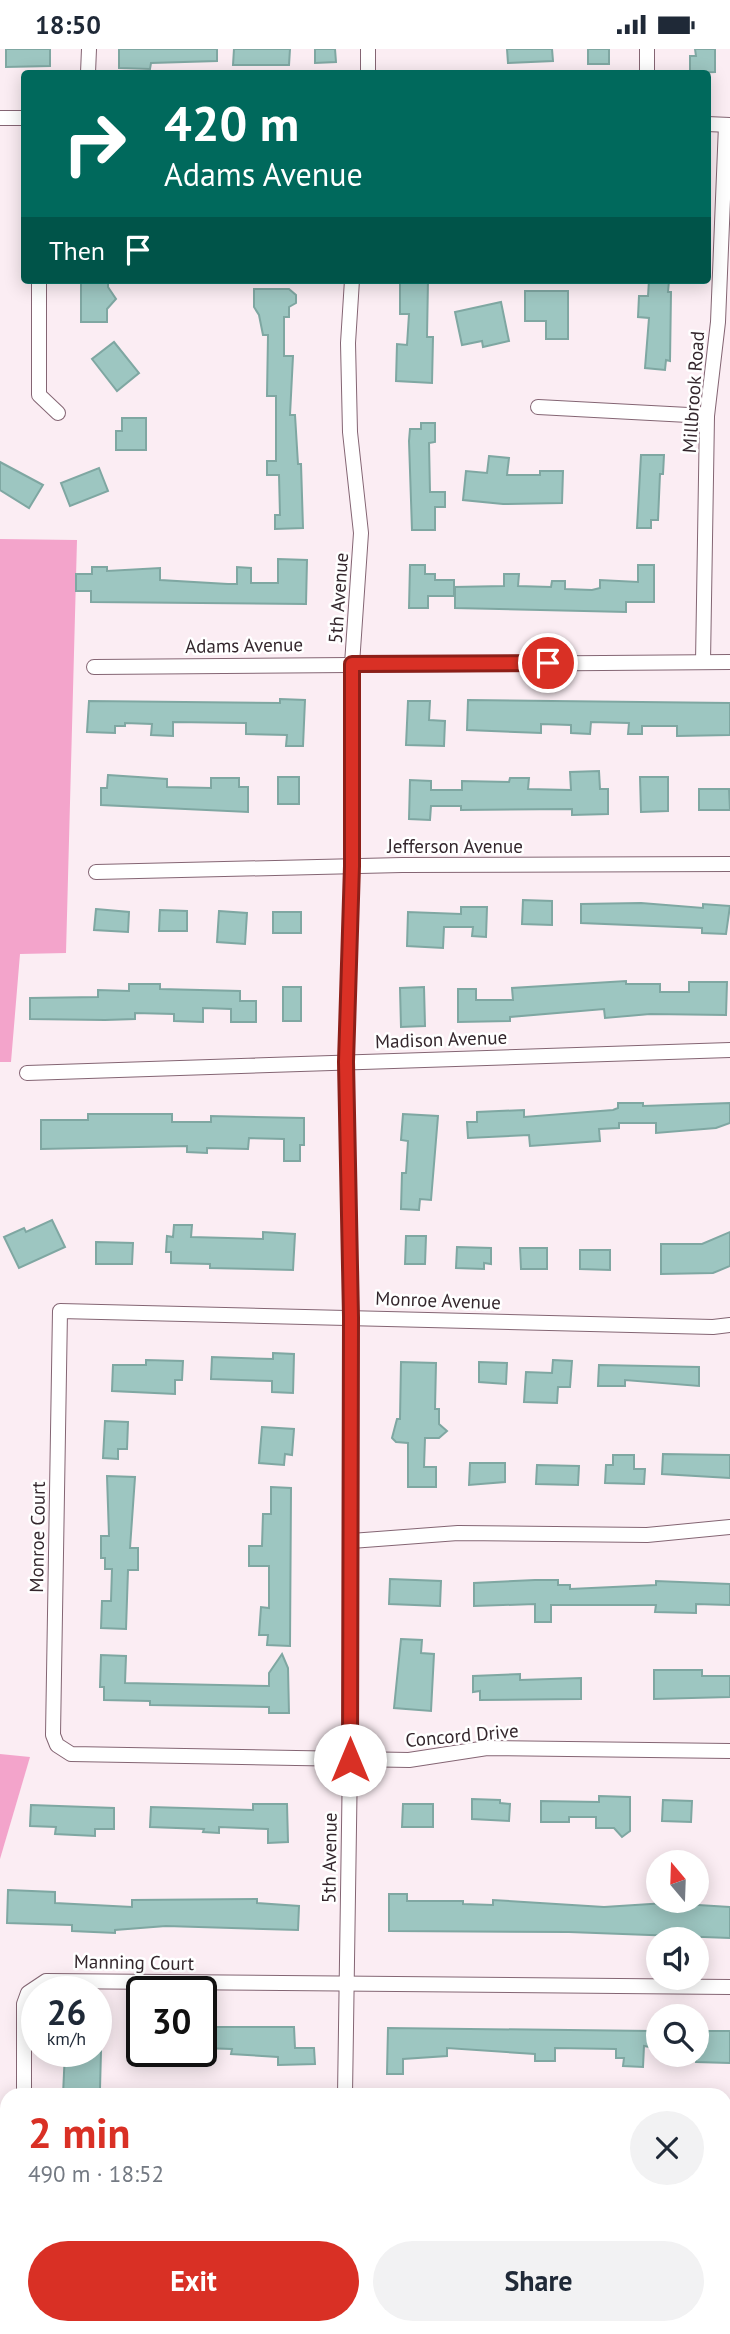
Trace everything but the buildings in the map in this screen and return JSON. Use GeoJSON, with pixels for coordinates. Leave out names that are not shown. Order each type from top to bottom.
{"type":"FeatureCollection","features":[{"type":"Feature","properties":{"kind":"street"},"geometry":{"type":"LineString","coordinates":[[88,70],[89,49]]}},
{"type":"Feature","properties":{"kind":"street"},"geometry":{"type":"LineString","coordinates":[[368,49],[368,70]]}},
{"type":"Feature","properties":{"kind":"street"},"geometry":{"type":"LineString","coordinates":[[647,49],[647,70]]}},
{"type":"Feature","properties":{"kind":"street"},"geometry":{"type":"LineString","coordinates":[[0,117],[21,118]]}},
{"type":"Feature","properties":{"kind":"street","name":"Millbrook Road"},"geometry":{"type":"LineString","coordinates":[[703,662],[708,416],[718,323],[728,125]]}},
{"type":"Feature","properties":{"kind":"street"},"geometry":{"type":"LineString","coordinates":[[40,284],[39,395],[58,412]]}},
{"type":"Feature","properties":{"kind":"street","name":"5th Avenue"},"geometry":{"type":"LineString","coordinates":[[345,2088],[351,1541],[351,1317],[346,1062],[352,866],[352,664],[361,533],[350,432],[348,343],[352,284]]}},
{"type":"Feature","properties":{"kind":"street"},"geometry":{"type":"LineString","coordinates":[[538,407],[708,416]]}},
{"type":"Feature","properties":{"kind":"street","name":"Adams Avenue"},"geometry":{"type":"LineString","coordinates":[[94,667],[730,662]]}},
{"type":"Feature","properties":{"kind":"street","name":"Jefferson Avenue"},"geometry":{"type":"LineString","coordinates":[[96,872],[352,866],[730,864]]}},
{"type":"Feature","properties":{"kind":"street","name":"Madison Avenue"},"geometry":{"type":"LineString","coordinates":[[27,1073],[730,1050]]}},
{"type":"Feature","properties":{"kind":"street","name":"Monroe Avenue"},"geometry":{"type":"LineString","coordinates":[[60,1311],[713,1327],[730,1325]]}},
{"type":"Feature","properties":{"kind":"street","name":"Monroe Court"},"geometry":{"type":"LineString","coordinates":[[60,1311],[53,1735],[57,1745],[71,1754]]}},
{"type":"Feature","properties":{"kind":"street"},"geometry":{"type":"LineString","coordinates":[[351,1541],[458,1533],[647,1535],[730,1527]]}},
{"type":"Feature","properties":{"kind":"street","name":"Concord Drive"},"geometry":{"type":"LineString","coordinates":[[71,1754],[409,1760],[487,1748],[730,1751]]}},
{"type":"Feature","properties":{"kind":"street","name":"Manning Court"},"geometry":{"type":"LineString","coordinates":[[24,2088],[24,2004],[28,1993],[46,1981],[730,1987]]}},
{"type":"Feature","properties":{"kind":"shaded area"},"geometry":{"type":"Polygon","coordinates":[[[0,539],[77,540],[66,953],[20,954],[11,1062],[0,1062],[0,539]]]}},
{"type":"Feature","properties":{"kind":"shaded area"},"geometry":{"type":"Polygon","coordinates":[[[0,1754],[30,1757],[0,1859],[0,1754]]]}},
{"type":"Feature","properties":{"kind":"route"},"geometry":{"type":"LineString","coordinates":[[350,1760],[351,1317],[346,1062],[352,866],[352,664],[548,663]]}}]}
